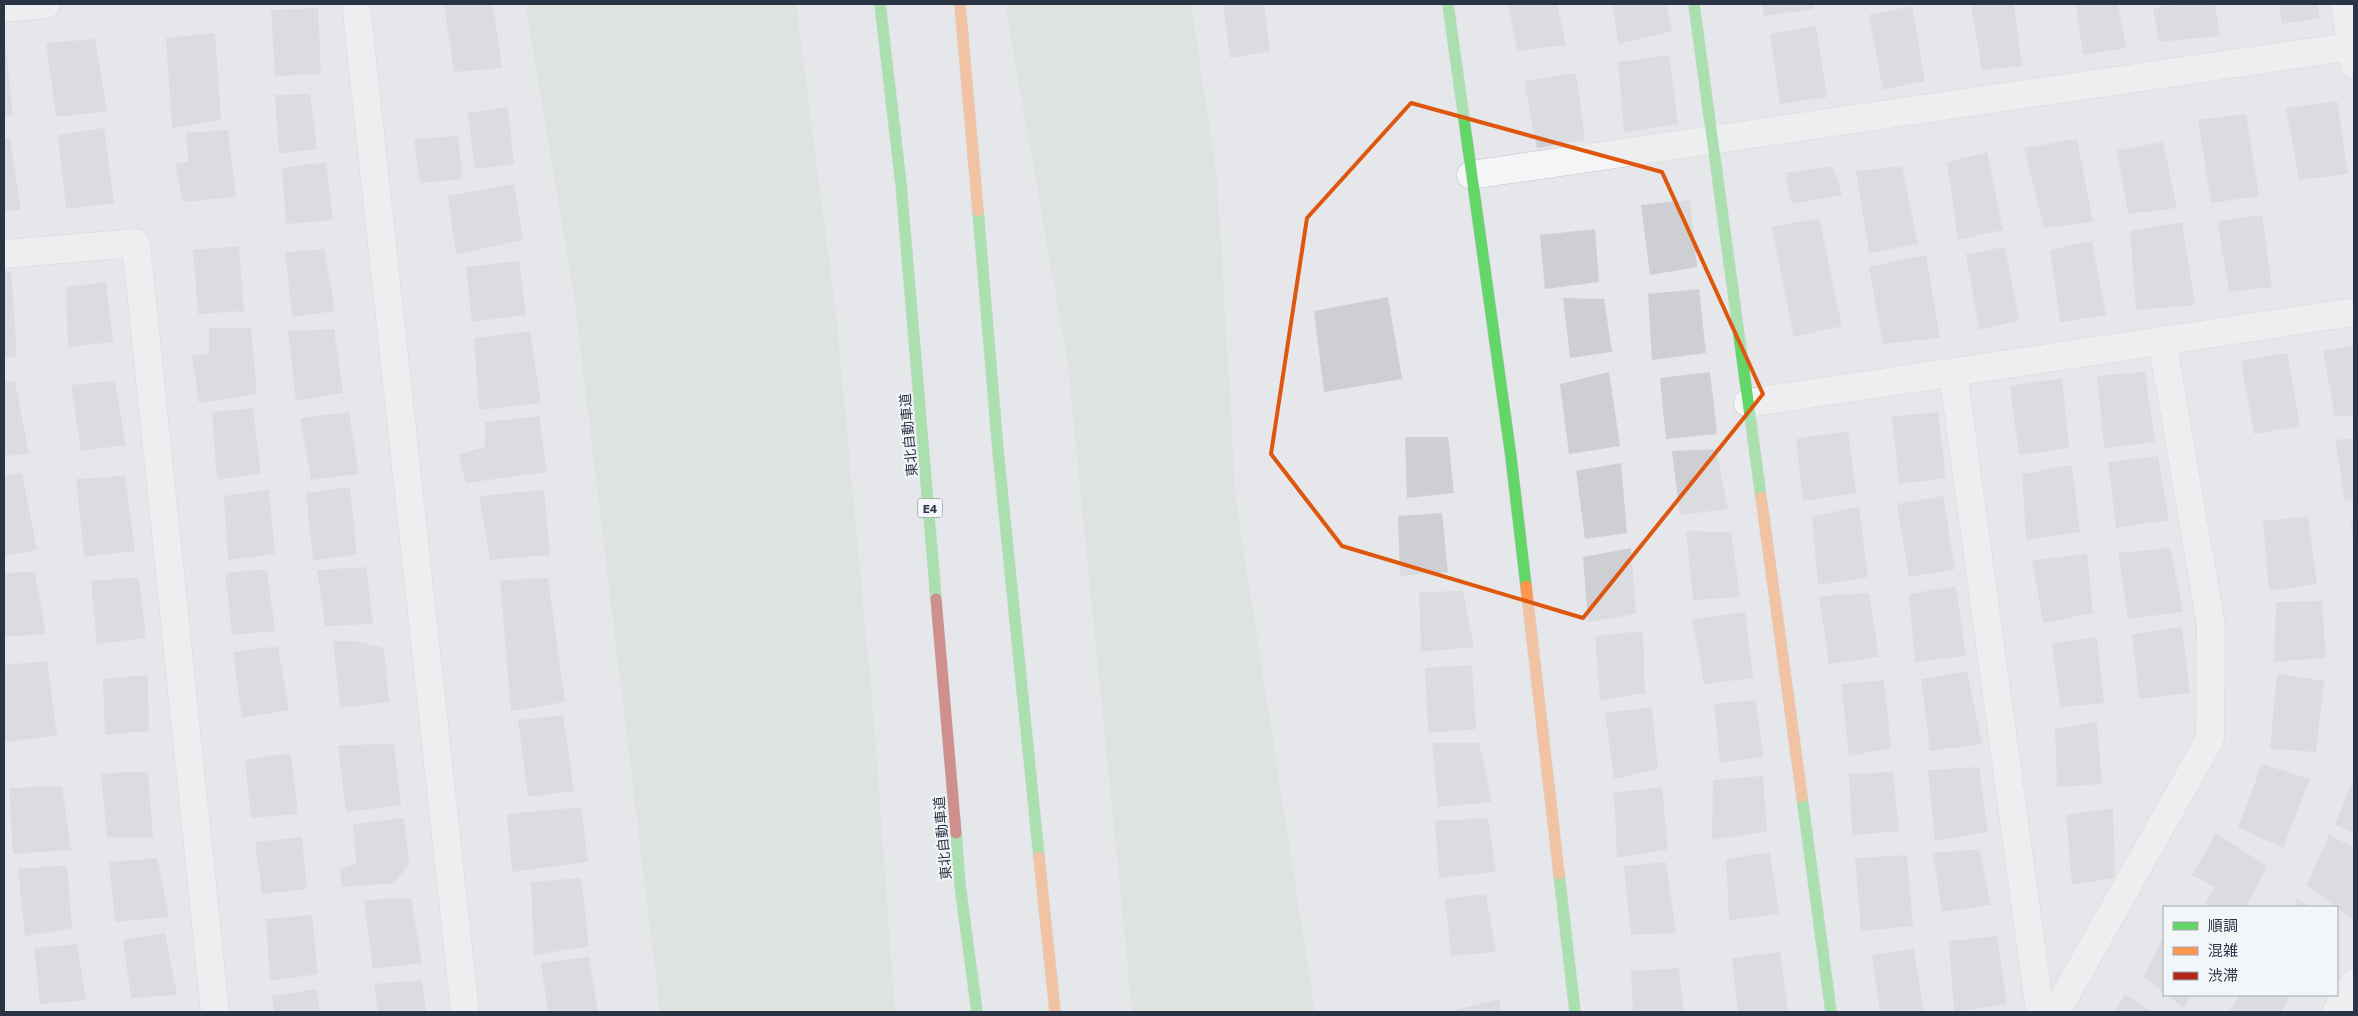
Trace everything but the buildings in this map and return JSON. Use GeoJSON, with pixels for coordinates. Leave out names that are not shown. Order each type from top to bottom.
{"type":"FeatureCollection","features":[{"type":"Feature","properties":{"kind":"main road","name":"東北自動車道"},"geometry":{"type":"LineString","coordinates":[[880,4],[901,184],[960,885],[977,1012]]}},
{"type":"Feature","properties":{"kind":"main road"},"geometry":{"type":"LineString","coordinates":[[960,4],[998,451],[1055,1012]]}},
{"type":"Feature","properties":{"kind":"main road"},"geometry":{"type":"LineString","coordinates":[[1448,4],[1511,457],[1575,1012]]}},
{"type":"Feature","properties":{"kind":"main road"},"geometry":{"type":"LineString","coordinates":[[1694,4],[1831,1012]]}},
{"type":"Feature","properties":{"kind":"street"},"geometry":{"type":"LineString","coordinates":[[4,8],[46,4]]}},
{"type":"Feature","properties":{"kind":"street"},"geometry":{"type":"LineString","coordinates":[[356,4],[465,1012]]}},
{"type":"Feature","properties":{"kind":"street"},"geometry":{"type":"LineString","coordinates":[[1471,175],[1712,139],[2353,53],[2344,4]]}},
{"type":"Feature","properties":{"kind":"street"},"geometry":{"type":"LineString","coordinates":[[4,254],[136,243],[215,1012]]}},
{"type":"Feature","properties":{"kind":"street"},"geometry":{"type":"LineString","coordinates":[[1748,402],[2354,312]]}},
{"type":"Feature","properties":{"kind":"street"},"geometry":{"type":"LineString","coordinates":[[2056,1012],[2210,739],[2211,625],[2162,340]]}},
{"type":"Feature","properties":{"kind":"street"},"geometry":{"type":"LineString","coordinates":[[1953,372],[2040,1012]]}},
{"type":"Feature","properties":{"kind":"street"},"geometry":{"type":"LineString","coordinates":[[2336,1012],[2354,983]]}},
{"type":"Feature","properties":{"kind":"highlighted area"},"geometry":{"type":"Polygon","coordinates":[[[1411,103],[1662,172],[1763,394],[1583,618],[1342,546],[1271,454],[1307,218],[1411,103]]]}},
{"type":"Feature","properties":{"kind":"shaded area"},"geometry":{"type":"Polygon","coordinates":[[[525,4],[796,4],[836,314],[874,720],[895,1012],[660,1012],[573,288],[525,4]]]}},
{"type":"Feature","properties":{"kind":"shaded area"},"geometry":{"type":"Polygon","coordinates":[[[1005,4],[1191,4],[1217,177],[1236,501],[1315,1012],[1132,1012],[1068,365],[1005,4]]]}},
{"type":"Feature","properties":{"kind":"traffic: fast"},"geometry":{"type":"LineString","coordinates":[[880,4],[901,184],[936,599]]}},
{"type":"Feature","properties":{"kind":"traffic: fast"},"geometry":{"type":"LineString","coordinates":[[1448,4],[1511,457],[1526,586]]}},
{"type":"Feature","properties":{"kind":"traffic: fast"},"geometry":{"type":"LineString","coordinates":[[1694,4],[1761,497]]}},
{"type":"Feature","properties":{"kind":"traffic: fast"},"geometry":{"type":"LineString","coordinates":[[978,211],[998,451],[1039,857]]}},
{"type":"Feature","properties":{"kind":"traffic: fast"},"geometry":{"type":"LineString","coordinates":[[1802,797],[1831,1012]]}},
{"type":"Feature","properties":{"kind":"traffic: fast"},"geometry":{"type":"LineString","coordinates":[[956,833],[960,885],[977,1012]]}},
{"type":"Feature","properties":{"kind":"traffic: fast"},"geometry":{"type":"LineString","coordinates":[[1559,874],[1575,1012]]}},
{"type":"Feature","properties":{"kind":"traffic: slow"},"geometry":{"type":"LineString","coordinates":[[960,4],[978,211]]}},
{"type":"Feature","properties":{"kind":"traffic: slow"},"geometry":{"type":"LineString","coordinates":[[1761,497],[1802,797]]}},
{"type":"Feature","properties":{"kind":"traffic: slow"},"geometry":{"type":"LineString","coordinates":[[1526,586],[1559,874]]}},
{"type":"Feature","properties":{"kind":"traffic: slow"},"geometry":{"type":"LineString","coordinates":[[1039,857],[1055,1012]]}},
{"type":"Feature","properties":{"kind":"traffic: jam"},"geometry":{"type":"LineString","coordinates":[[936,599],[956,833]]}}]}
